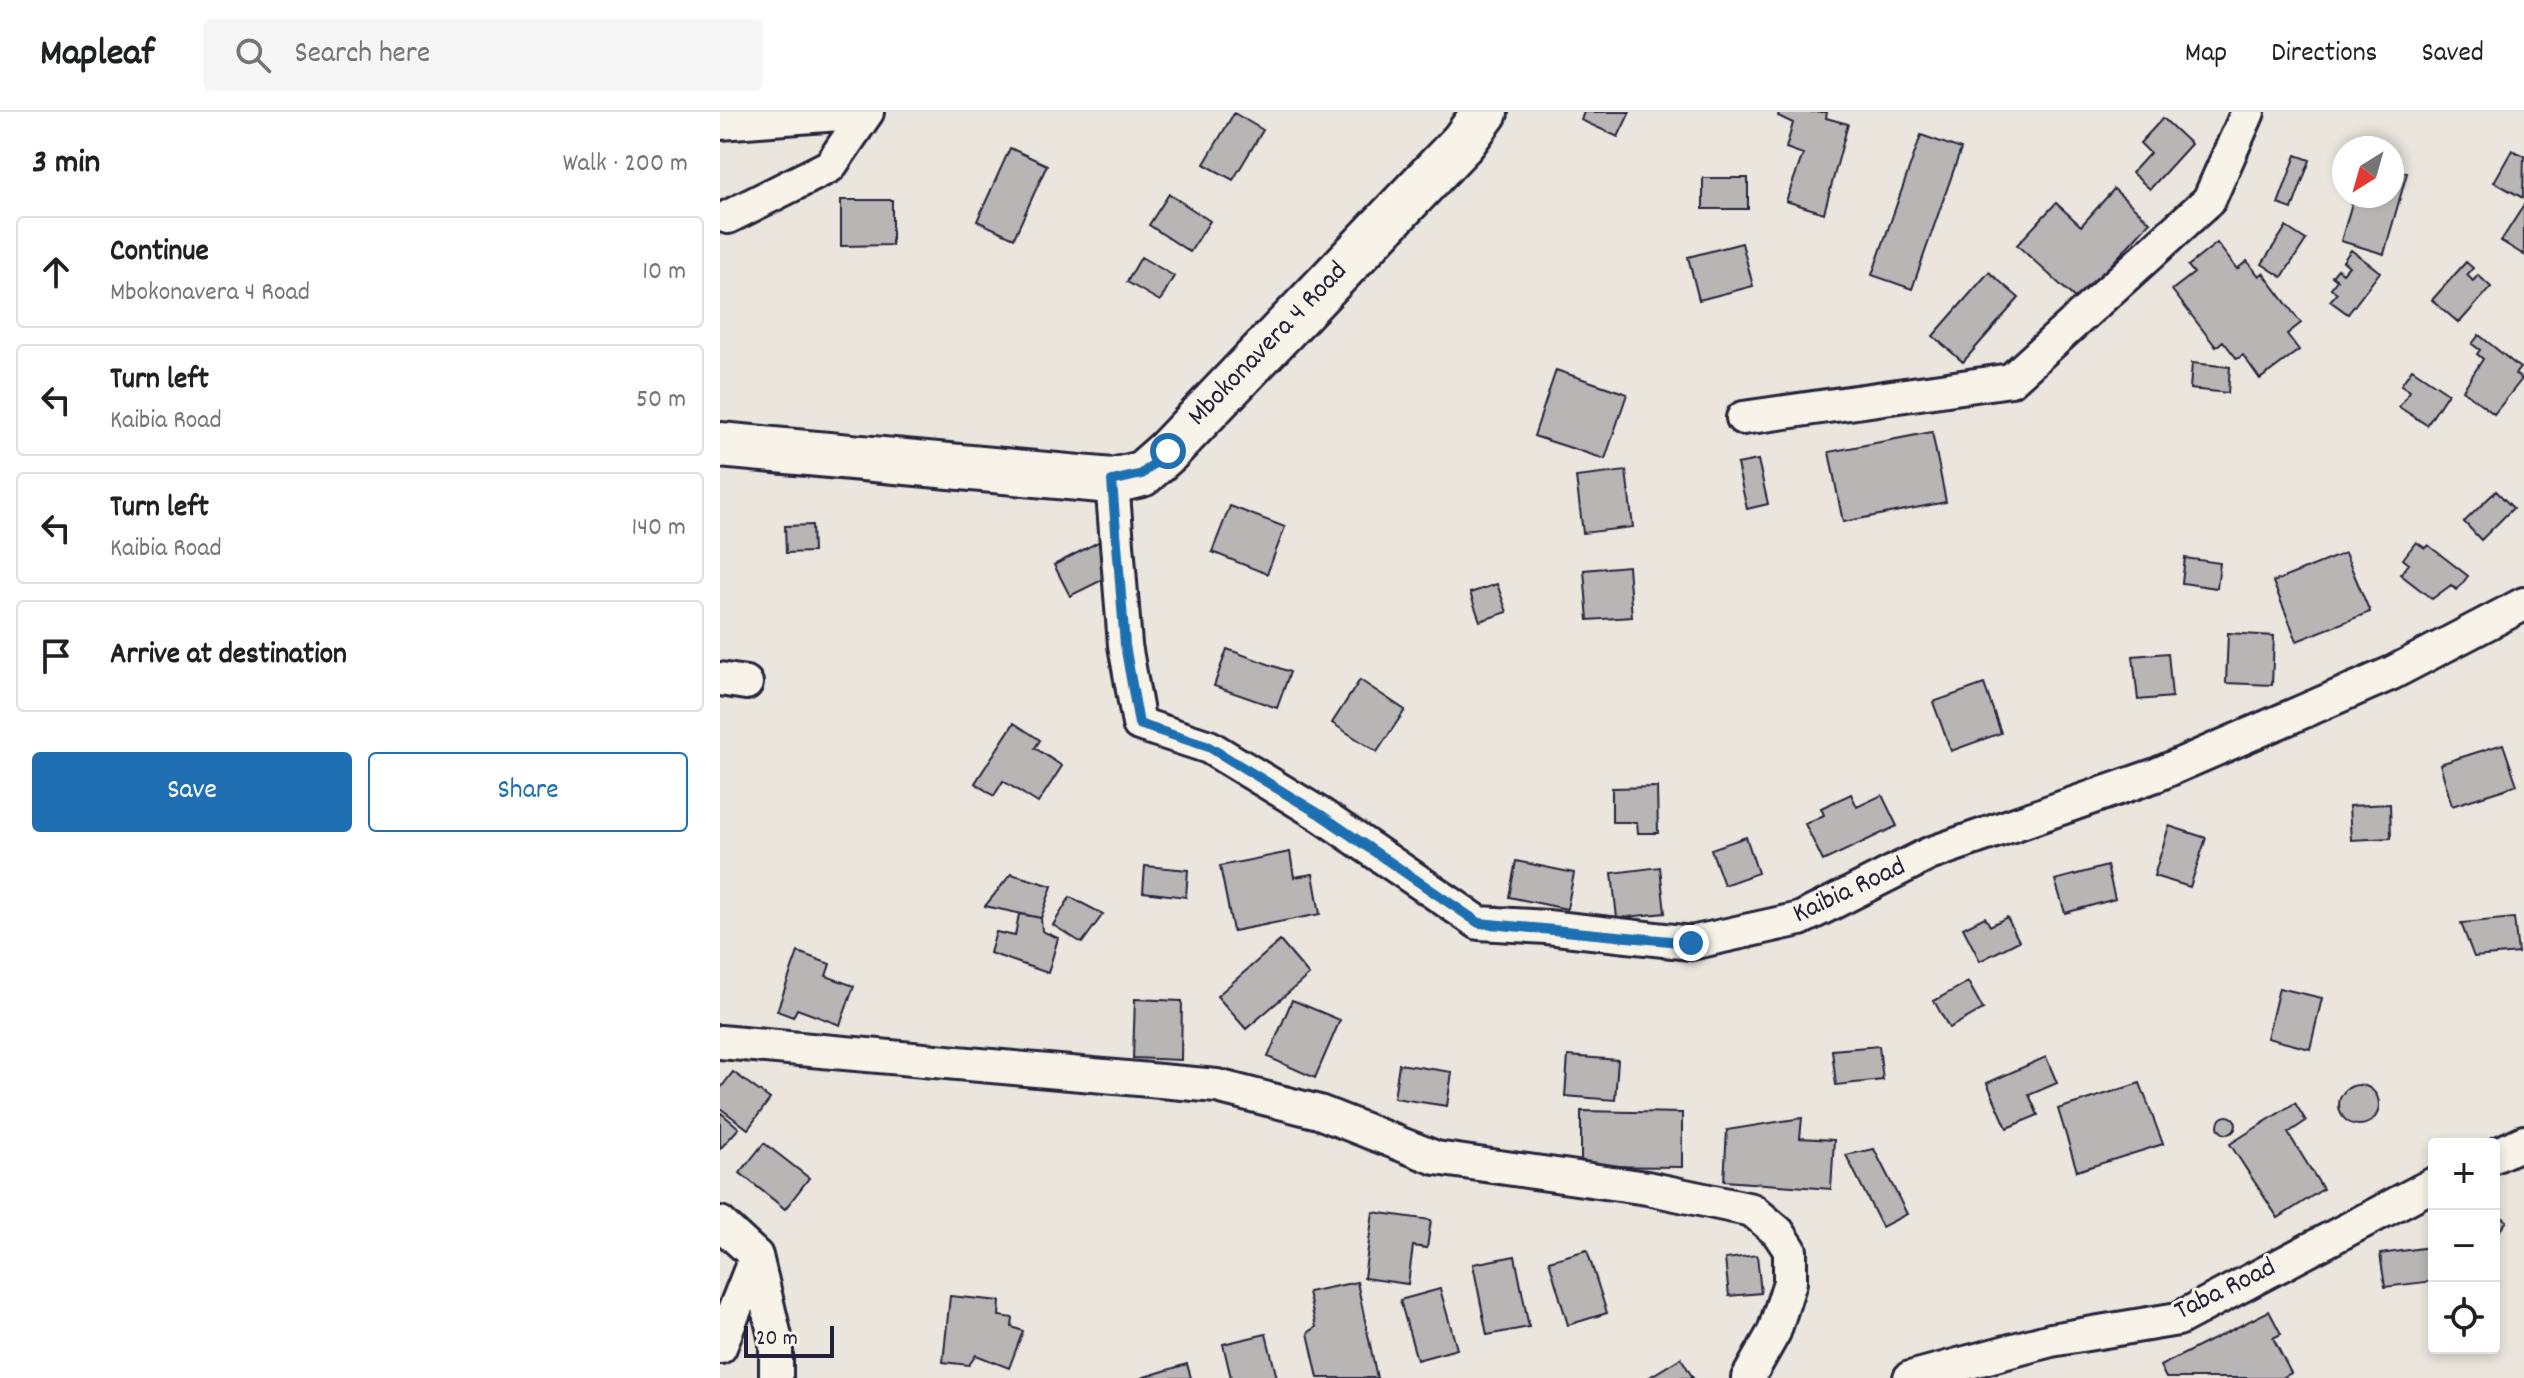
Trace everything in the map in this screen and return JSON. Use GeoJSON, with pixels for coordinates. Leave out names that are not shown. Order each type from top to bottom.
{"type":"FeatureCollection","features":[{"type":"Feature","properties":{"kind":"street"},"geometry":{"type":"LineString","coordinates":[[720,123],[867,112]]}},
{"type":"Feature","properties":{"kind":"street"},"geometry":{"type":"LineString","coordinates":[[728,217],[830,166],[867,112]]}},
{"type":"Feature","properties":{"kind":"street","name":"Mbokonavera 4 Road"},"geometry":{"type":"LineString","coordinates":[[720,445],[1112,481],[1142,474],[1168,451],[1463,142],[1485,112]]}},
{"type":"Feature","properties":{"kind":"street"},"geometry":{"type":"LineString","coordinates":[[1743,418],[2011,380],[2209,200],[2248,112]]}},
{"type":"Feature","properties":{"kind":"street","name":"Kaibia Road"},"geometry":{"type":"LineString","coordinates":[[1112,481],[1125,645],[1139,724],[1209,747],[1321,815],[1479,923],[1691,943],[1800,919],[1929,854],[2156,775],[2392,673],[2524,604]]}},
{"type":"Feature","properties":{"kind":"street"},"geometry":{"type":"LineString","coordinates":[[720,1042],[1217,1086],[1319,1112],[1436,1158],[1647,1188],[1752,1210],[1778,1232],[1790,1250],[1790,1282],[1774,1332],[1748,1378]]}},
{"type":"Feature","properties":{"kind":"street"},"geometry":{"type":"LineString","coordinates":[[2500,1153],[2524,1142]]}},
{"type":"Feature","properties":{"kind":"street","name":"Taba Road"},"geometry":{"type":"LineString","coordinates":[[1910,1378],[2051,1340],[2178,1319],[2428,1187]]}},
{"type":"Feature","properties":{"kind":"street"},"geometry":{"type":"LineString","coordinates":[[720,1223],[756,1256],[776,1341],[776,1378]]}},
{"type":"Feature","properties":{"kind":"street"},"geometry":{"type":"LineString","coordinates":[[720,1347],[756,1256]]}},
{"type":"Feature","properties":{"kind":"building"},"geometry":{"type":"Polygon","coordinates":[[[1584,112],[1630,112],[1618,137],[1581,120],[1584,112]]]}},
{"type":"Feature","properties":{"kind":"building"},"geometry":{"type":"Polygon","coordinates":[[[1779,112],[1827,112],[1826,118],[1848,124],[1824,213],[1786,201],[1803,154],[1786,148],[1793,123],[1778,116],[1779,112]]]}},
{"type":"Feature","properties":{"kind":"building"},"geometry":{"type":"Polygon","coordinates":[[[1234,113],[1263,130],[1233,180],[1204,164],[1234,113]]]}},
{"type":"Feature","properties":{"kind":"building"},"geometry":{"type":"Polygon","coordinates":[[[2163,118],[2191,144],[2150,189],[2132,173],[2150,153],[2140,143],[2163,118]]]}},
{"type":"Feature","properties":{"kind":"building"},"geometry":{"type":"Polygon","coordinates":[[[1921,135],[1961,149],[1912,289],[1872,275],[1921,135]]]}},
{"type":"Feature","properties":{"kind":"building"},"geometry":{"type":"Polygon","coordinates":[[[1010,148],[1047,165],[1014,238],[977,221],[1010,148]]]}},
{"type":"Feature","properties":{"kind":"building"},"geometry":{"type":"Polygon","coordinates":[[[2512,150],[2524,156],[2523,198],[2494,182],[2512,150]]]}},
{"type":"Feature","properties":{"kind":"building"},"geometry":{"type":"Polygon","coordinates":[[[2296,155],[2310,160],[2292,209],[2278,204],[2296,155]]]}},
{"type":"Feature","properties":{"kind":"building"},"geometry":{"type":"Polygon","coordinates":[[[1703,178],[1748,178],[1748,209],[1703,209],[1703,178]]]}},
{"type":"Feature","properties":{"kind":"building"},"geometry":{"type":"Polygon","coordinates":[[[2114,189],[2150,222],[2078,301],[2017,245],[2056,203],[2081,226],[2114,189]]]}},
{"type":"Feature","properties":{"kind":"building"},"geometry":{"type":"Polygon","coordinates":[[[1169,194],[1210,221],[1190,252],[1149,225],[1169,194]]]}},
{"type":"Feature","properties":{"kind":"building"},"geometry":{"type":"Polygon","coordinates":[[[841,200],[892,200],[892,245],[841,246],[841,200]]]}},
{"type":"Feature","properties":{"kind":"building"},"geometry":{"type":"Polygon","coordinates":[[[2524,205],[2524,255],[2501,241],[2524,205]]]}},
{"type":"Feature","properties":{"kind":"building"},"geometry":{"type":"Polygon","coordinates":[[[2351,208],[2397,208],[2384,254],[2341,241],[2351,208]]]}},
{"type":"Feature","properties":{"kind":"building"},"geometry":{"type":"Polygon","coordinates":[[[2286,227],[2306,240],[2282,277],[2262,264],[2286,227]]]}},
{"type":"Feature","properties":{"kind":"building"},"geometry":{"type":"Polygon","coordinates":[[[1742,243],[1753,286],[1699,300],[1688,257],[1742,243]]]}},
{"type":"Feature","properties":{"kind":"building"},"geometry":{"type":"Polygon","coordinates":[[[2217,243],[2237,269],[2247,261],[2259,276],[2263,273],[2301,323],[2287,334],[2299,350],[2260,379],[2243,355],[2237,359],[2223,341],[2216,347],[2172,290],[2194,273],[2188,266],[2217,243]]]}},
{"type":"Feature","properties":{"kind":"building"},"geometry":{"type":"Polygon","coordinates":[[[2351,250],[2380,272],[2348,314],[2330,301],[2337,293],[2331,288],[2337,280],[2332,276],[2338,269],[2343,273],[2349,266],[2343,261],[2351,250]]]}},
{"type":"Feature","properties":{"kind":"building"},"geometry":{"type":"Polygon","coordinates":[[[1141,257],[1174,276],[1160,301],[1127,282],[1141,257]]]}},
{"type":"Feature","properties":{"kind":"building"},"geometry":{"type":"Polygon","coordinates":[[[2466,262],[2473,268],[2467,275],[2473,281],[2478,275],[2491,287],[2459,323],[2432,300],[2466,262]]]}},
{"type":"Feature","properties":{"kind":"building"},"geometry":{"type":"Polygon","coordinates":[[[1989,272],[2019,298],[1963,362],[1933,336],[1989,272]]]}},
{"type":"Feature","properties":{"kind":"building"},"geometry":{"type":"Polygon","coordinates":[[[2479,335],[2520,368],[2515,374],[2522,379],[2494,414],[2463,390],[2483,359],[2477,354],[2480,350],[2472,344],[2479,335]]]}},
{"type":"Feature","properties":{"kind":"building"},"geometry":{"type":"Polygon","coordinates":[[[2192,363],[2230,367],[2228,393],[2190,389],[2192,363]]]}},
{"type":"Feature","properties":{"kind":"building"},"geometry":{"type":"Polygon","coordinates":[[[2412,369],[2448,393],[2427,425],[2399,407],[2410,391],[2401,385],[2412,369]]]}},
{"type":"Feature","properties":{"kind":"building"},"geometry":{"type":"Polygon","coordinates":[[[1556,370],[1627,394],[1605,459],[1534,436],[1556,370]]]}},
{"type":"Feature","properties":{"kind":"building"},"geometry":{"type":"Polygon","coordinates":[[[1932,432],[1946,502],[1843,522],[1829,452],[1932,432]]]}},
{"type":"Feature","properties":{"kind":"building"},"geometry":{"type":"Polygon","coordinates":[[[1758,460],[1768,504],[1747,509],[1737,464],[1758,460]]]}},
{"type":"Feature","properties":{"kind":"building"},"geometry":{"type":"Polygon","coordinates":[[[1626,471],[1633,527],[1583,533],[1576,477],[1626,471]]]}},
{"type":"Feature","properties":{"kind":"building"},"geometry":{"type":"Polygon","coordinates":[[[2496,491],[2513,508],[2481,540],[2464,522],[2496,491]]]}},
{"type":"Feature","properties":{"kind":"building"},"geometry":{"type":"Polygon","coordinates":[[[1230,506],[1285,527],[1267,574],[1212,552],[1230,506]]]}},
{"type":"Feature","properties":{"kind":"building"},"geometry":{"type":"Polygon","coordinates":[[[812,525],[813,552],[786,553],[785,526],[812,525]]]}},
{"type":"Feature","properties":{"kind":"building"},"geometry":{"type":"Polygon","coordinates":[[[1100,541],[1116,573],[1070,596],[1054,565],[1100,541]]]}},
{"type":"Feature","properties":{"kind":"building"},"geometry":{"type":"Polygon","coordinates":[[[2416,542],[2425,548],[2428,545],[2468,576],[2457,590],[2451,585],[2432,599],[2400,574],[2409,564],[2403,559],[2416,542]]]}},
{"type":"Feature","properties":{"kind":"building"},"geometry":{"type":"Polygon","coordinates":[[[2345,553],[2370,612],[2297,641],[2273,582],[2345,553]]]}},
{"type":"Feature","properties":{"kind":"building"},"geometry":{"type":"Polygon","coordinates":[[[2185,558],[2220,563],[2217,588],[2182,583],[2185,558]]]}},
{"type":"Feature","properties":{"kind":"building"},"geometry":{"type":"Polygon","coordinates":[[[1628,566],[1632,617],[1588,620],[1584,570],[1628,566]]]}},
{"type":"Feature","properties":{"kind":"building"},"geometry":{"type":"Polygon","coordinates":[[[1497,584],[1507,612],[1480,621],[1470,593],[1497,584]]]}},
{"type":"Feature","properties":{"kind":"building"},"geometry":{"type":"Polygon","coordinates":[[[2228,633],[2274,636],[2272,685],[2226,683],[2228,633]]]}},
{"type":"Feature","properties":{"kind":"building"},"geometry":{"type":"Polygon","coordinates":[[[1227,649],[1290,672],[1277,708],[1214,686],[1227,649]]]}},
{"type":"Feature","properties":{"kind":"building"},"geometry":{"type":"Polygon","coordinates":[[[2168,653],[2172,697],[2138,700],[2133,656],[2168,653]]]}},
{"type":"Feature","properties":{"kind":"building"},"geometry":{"type":"Polygon","coordinates":[[[1360,680],[1405,710],[1377,752],[1332,723],[1360,680]]]}},
{"type":"Feature","properties":{"kind":"building"},"geometry":{"type":"Polygon","coordinates":[[[1984,684],[2001,733],[1951,751],[1933,702],[1984,684]]]}},
{"type":"Feature","properties":{"kind":"building"},"geometry":{"type":"Polygon","coordinates":[[[1014,723],[1040,740],[1035,748],[1062,766],[1038,803],[1003,781],[994,796],[975,783],[1014,723]]]}},
{"type":"Feature","properties":{"kind":"building"},"geometry":{"type":"Polygon","coordinates":[[[2503,744],[2517,785],[2452,806],[2440,764],[2503,744]]]}},
{"type":"Feature","properties":{"kind":"building"},"geometry":{"type":"Polygon","coordinates":[[[1657,787],[1658,833],[1638,833],[1637,822],[1612,822],[1612,788],[1657,787]]]}},
{"type":"Feature","properties":{"kind":"building"},"geometry":{"type":"Polygon","coordinates":[[[1851,794],[1857,807],[1882,795],[1897,826],[1823,861],[1805,824],[1824,815],[1821,808],[1851,794]]]}},
{"type":"Feature","properties":{"kind":"building"},"geometry":{"type":"Polygon","coordinates":[[[2390,804],[2391,838],[2351,840],[2349,806],[2390,804]]]}},
{"type":"Feature","properties":{"kind":"building"},"geometry":{"type":"Polygon","coordinates":[[[2169,826],[2206,838],[2190,887],[2154,876],[2169,826]]]}},
{"type":"Feature","properties":{"kind":"building"},"geometry":{"type":"Polygon","coordinates":[[[1746,837],[1758,873],[1724,885],[1711,849],[1746,837]]]}},
{"type":"Feature","properties":{"kind":"building"},"geometry":{"type":"Polygon","coordinates":[[[1290,852],[1294,877],[1313,874],[1320,914],[1233,931],[1220,866],[1290,852]]]}},
{"type":"Feature","properties":{"kind":"building"},"geometry":{"type":"Polygon","coordinates":[[[1516,861],[1574,873],[1567,909],[1509,897],[1516,861]]]}},
{"type":"Feature","properties":{"kind":"building"},"geometry":{"type":"Polygon","coordinates":[[[1145,866],[1188,870],[1186,897],[1143,892],[1145,866]]]}},
{"type":"Feature","properties":{"kind":"building"},"geometry":{"type":"Polygon","coordinates":[[[2107,866],[2115,899],[2065,913],[2055,880],[2107,866]]]}},
{"type":"Feature","properties":{"kind":"building"},"geometry":{"type":"Polygon","coordinates":[[[1660,867],[1665,913],[1617,918],[1612,873],[1660,867]]]}},
{"type":"Feature","properties":{"kind":"building"},"geometry":{"type":"Polygon","coordinates":[[[1011,874],[1052,886],[1041,918],[985,906],[1011,874]]]}},
{"type":"Feature","properties":{"kind":"building"},"geometry":{"type":"Polygon","coordinates":[[[1070,897],[1103,914],[1082,943],[1053,925],[1070,897]]]}},
{"type":"Feature","properties":{"kind":"building"},"geometry":{"type":"Polygon","coordinates":[[[1019,914],[1041,918],[1042,931],[1058,938],[1048,973],[990,953],[996,932],[1015,936],[1019,914]]]}},
{"type":"Feature","properties":{"kind":"building"},"geometry":{"type":"Polygon","coordinates":[[[1985,917],[1990,926],[2007,917],[2019,941],[1980,961],[1963,928],[1985,917]]]}},
{"type":"Feature","properties":{"kind":"building"},"geometry":{"type":"Polygon","coordinates":[[[2514,918],[2518,953],[2474,957],[2461,923],[2514,918]]]}},
{"type":"Feature","properties":{"kind":"building"},"geometry":{"type":"Polygon","coordinates":[[[1280,941],[1309,975],[1246,1029],[1217,996],[1280,941]]]}},
{"type":"Feature","properties":{"kind":"building"},"geometry":{"type":"Polygon","coordinates":[[[798,952],[830,964],[826,976],[854,986],[840,1025],[797,1009],[793,1017],[777,1011],[798,952]]]}},
{"type":"Feature","properties":{"kind":"building"},"geometry":{"type":"Polygon","coordinates":[[[1968,982],[1983,1009],[1949,1028],[1934,1001],[1968,982]]]}},
{"type":"Feature","properties":{"kind":"building"},"geometry":{"type":"Polygon","coordinates":[[[2279,988],[2322,998],[2310,1049],[2267,1038],[2279,988]]]}},
{"type":"Feature","properties":{"kind":"building"},"geometry":{"type":"Polygon","coordinates":[[[1135,999],[1182,1001],[1181,1060],[1133,1058],[1135,999]]]}},
{"type":"Feature","properties":{"kind":"building"},"geometry":{"type":"Polygon","coordinates":[[[1292,1000],[1340,1020],[1315,1078],[1268,1057],[1292,1000]]]}},
{"type":"Feature","properties":{"kind":"building"},"geometry":{"type":"Polygon","coordinates":[[[1879,1046],[1883,1080],[1836,1085],[1832,1050],[1879,1046]]]}},
{"type":"Feature","properties":{"kind":"building"},"geometry":{"type":"Polygon","coordinates":[[[1568,1056],[1618,1060],[1615,1100],[1565,1096],[1568,1056]]]}},
{"type":"Feature","properties":{"kind":"building"},"geometry":{"type":"Polygon","coordinates":[[[2046,1057],[2057,1083],[2029,1095],[2038,1115],[2007,1128],[1987,1083],[2046,1057]]]}},
{"type":"Feature","properties":{"kind":"building"},"geometry":{"type":"Polygon","coordinates":[[[1399,1064],[1452,1072],[1447,1106],[1394,1098],[1399,1064]]]}},
{"type":"Feature","properties":{"kind":"building"},"geometry":{"type":"Polygon","coordinates":[[[733,1072],[770,1099],[748,1129],[720,1108],[720,1089],[733,1072]]]}},
{"type":"Feature","properties":{"kind":"building"},"geometry":{"type":"Polygon","coordinates":[[[2140,1083],[2163,1144],[2077,1171],[2058,1109],[2140,1083]]]}},
{"type":"Feature","properties":{"kind":"building"},"geometry":{"type":"Polygon","coordinates":[[[2359,1085],[2373,1091],[2379,1105],[2373,1119],[2359,1125],[2345,1119],[2339,1105],[2345,1091],[2359,1085]]]}},
{"type":"Feature","properties":{"kind":"building"},"geometry":{"type":"Polygon","coordinates":[[[2295,1103],[2306,1121],[2288,1133],[2323,1189],[2278,1218],[2230,1144],[2295,1103]]]}},
{"type":"Feature","properties":{"kind":"building"},"geometry":{"type":"Polygon","coordinates":[[[1581,1111],[1682,1113],[1682,1167],[1581,1166],[1581,1111]]]}},
{"type":"Feature","properties":{"kind":"building"},"geometry":{"type":"Polygon","coordinates":[[[720,1112],[739,1128],[720,1149],[720,1112]]]}},
{"type":"Feature","properties":{"kind":"building"},"geometry":{"type":"Polygon","coordinates":[[[2223,1116],[2231,1116],[2236,1125],[2234,1132],[2223,1134],[2218,1129],[2218,1121],[2223,1116]]]}},
{"type":"Feature","properties":{"kind":"building"},"geometry":{"type":"Polygon","coordinates":[[[1802,1118],[1800,1138],[1834,1140],[1831,1189],[1724,1181],[1727,1130],[1802,1118]]]}},
{"type":"Feature","properties":{"kind":"building"},"geometry":{"type":"Polygon","coordinates":[[[764,1143],[809,1178],[785,1209],[740,1173],[764,1143]]]}},
{"type":"Feature","properties":{"kind":"building"},"geometry":{"type":"Polygon","coordinates":[[[1874,1149],[1907,1214],[1882,1227],[1846,1155],[1874,1149]]]}},
{"type":"Feature","properties":{"kind":"building"},"geometry":{"type":"Polygon","coordinates":[[[1373,1212],[1431,1220],[1427,1248],[1413,1246],[1408,1284],[1364,1278],[1373,1212]]]}},
{"type":"Feature","properties":{"kind":"building"},"geometry":{"type":"Polygon","coordinates":[[[2500,1216],[2507,1221],[2500,1230],[2500,1216]]]}},
{"type":"Feature","properties":{"kind":"building"},"geometry":{"type":"Polygon","coordinates":[[[2428,1247],[2428,1282],[2385,1287],[2380,1254],[2428,1247]]]}},
{"type":"Feature","properties":{"kind":"building"},"geometry":{"type":"Polygon","coordinates":[[[1587,1250],[1607,1313],[1568,1325],[1549,1261],[1587,1250]]]}},
{"type":"Feature","properties":{"kind":"building"},"geometry":{"type":"Polygon","coordinates":[[[1757,1255],[1761,1293],[1729,1296],[1725,1259],[1757,1255]]]}},
{"type":"Feature","properties":{"kind":"building"},"geometry":{"type":"Polygon","coordinates":[[[1515,1256],[1529,1327],[1487,1335],[1473,1264],[1515,1256]]]}},
{"type":"Feature","properties":{"kind":"building"},"geometry":{"type":"Polygon","coordinates":[[[1357,1282],[1377,1378],[1318,1378],[1308,1333],[1316,1327],[1308,1292],[1357,1282]]]}},
{"type":"Feature","properties":{"kind":"building"},"geometry":{"type":"Polygon","coordinates":[[[1440,1289],[1457,1349],[1417,1360],[1400,1300],[1440,1289]]]}},
{"type":"Feature","properties":{"kind":"building"},"geometry":{"type":"Polygon","coordinates":[[[950,1296],[1000,1301],[999,1316],[1013,1318],[1012,1327],[1023,1331],[1009,1368],[976,1355],[969,1365],[943,1362],[950,1296]]]}},
{"type":"Feature","properties":{"kind":"building"},"geometry":{"type":"Polygon","coordinates":[[[2269,1311],[2281,1334],[2273,1338],[2291,1373],[2282,1378],[2166,1378],[2160,1366],[2269,1311]]]}},
{"type":"Feature","properties":{"kind":"building"},"geometry":{"type":"Polygon","coordinates":[[[1266,1334],[1277,1378],[1231,1378],[1223,1344],[1266,1334]]]}},
{"type":"Feature","properties":{"kind":"building"},"geometry":{"type":"Polygon","coordinates":[[[1681,1358],[1693,1378],[1648,1378],[1681,1358]]]}},
{"type":"Feature","properties":{"kind":"building"},"geometry":{"type":"Polygon","coordinates":[[[1187,1364],[1191,1378],[1141,1378],[1187,1364]]]}},
{"type":"Feature","properties":{"kind":"route"},"geometry":{"type":"LineString","coordinates":[[1168,451],[1142,474],[1112,481],[1125,645],[1139,724],[1209,747],[1321,815],[1479,923],[1547,927],[1691,943]]}}]}
